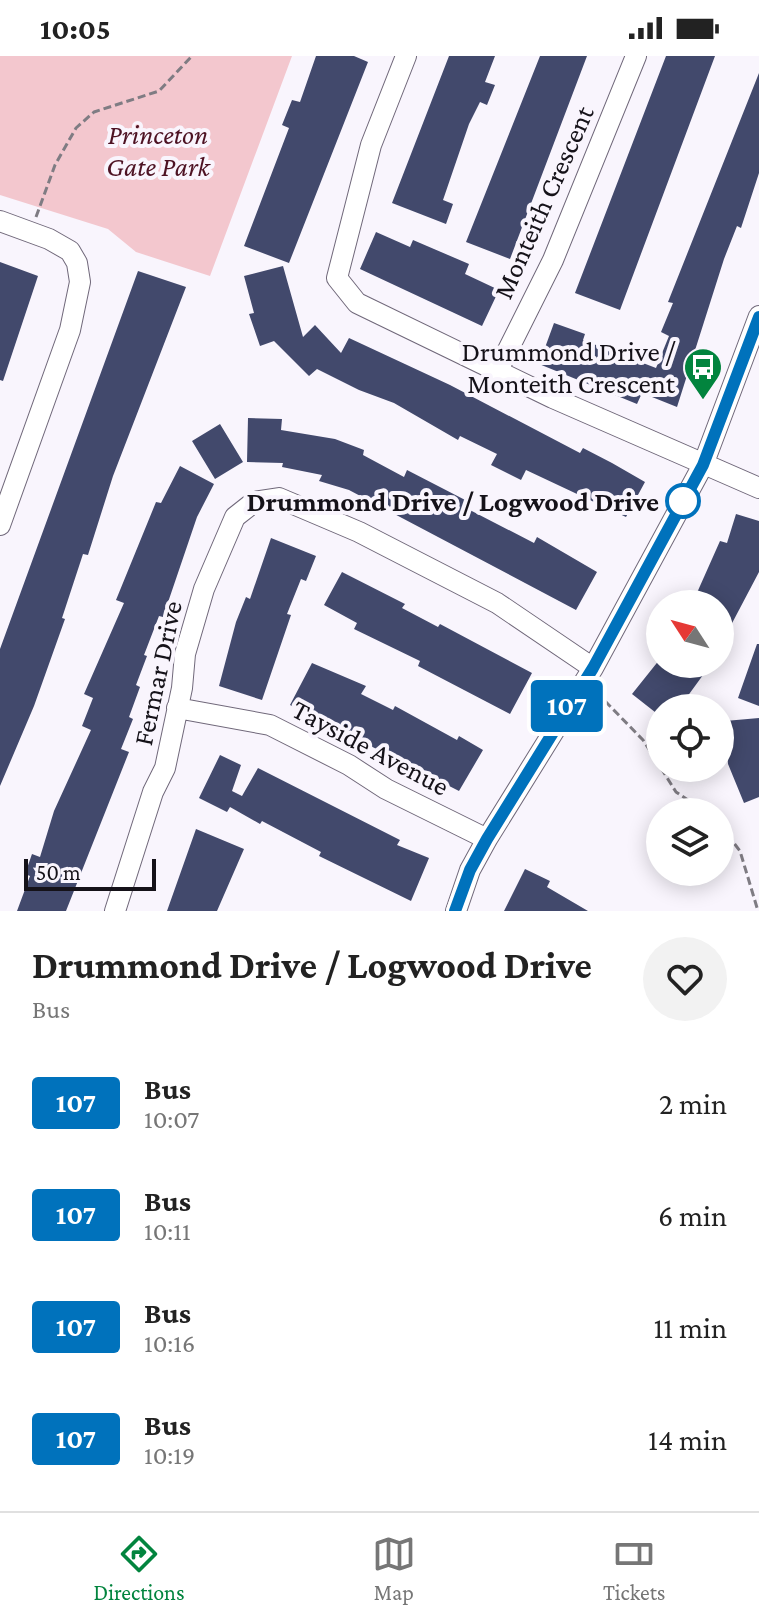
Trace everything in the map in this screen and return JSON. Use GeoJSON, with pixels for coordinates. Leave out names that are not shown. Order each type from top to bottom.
{"type":"FeatureCollection","features":[{"type":"Feature","properties":{"kind":"street"},"geometry":{"type":"LineString","coordinates":[[406,56],[371,145],[337,278],[357,303],[703,465],[759,488]]}},
{"type":"Feature","properties":{"kind":"street","name":"Monteith Crescent"},"geometry":{"type":"LineString","coordinates":[[498,370],[553,260],[636,56]]}},
{"type":"Feature","properties":{"kind":"street"},"geometry":{"type":"LineString","coordinates":[[0,221],[31,231],[70,251],[77,263],[80,282],[70,330],[0,525]]}},
{"type":"Feature","properties":{"kind":"street"},"geometry":{"type":"LineString","coordinates":[[456,911],[470,870],[487,839],[593,668],[703,465],[759,316]]}},
{"type":"Feature","properties":{"kind":"street","name":"Fermar Drive"},"geometry":{"type":"LineString","coordinates":[[115,911],[153,792],[165,768],[185,654],[204,589],[235,517],[254,502],[279,498],[359,532],[497,603],[593,668]]}},
{"type":"Feature","properties":{"kind":"street","name":"Tayside Avenue"},"geometry":{"type":"LineString","coordinates":[[177,708],[270,725],[349,765],[386,789],[487,839]]}},
{"type":"Feature","properties":{"kind":"path"},"geometry":{"type":"LineString","coordinates":[[31,231],[55,165],[76,128],[94,112],[159,91],[192,56]]}},
{"type":"Feature","properties":{"kind":"path"},"geometry":{"type":"LineString","coordinates":[[605,701],[646,744]]}},
{"type":"Feature","properties":{"kind":"path"},"geometry":{"type":"LineString","coordinates":[[670,782],[676,792],[685,798]]}},
{"type":"Feature","properties":{"kind":"path"},"geometry":{"type":"LineString","coordinates":[[734,843],[740,851],[758,911]]}},
{"type":"Feature","properties":{"kind":"green space","name":"Princeton Gate Park"},"geometry":{"type":"Polygon","coordinates":[[[0,56],[292,56],[210,276],[136,252],[108,229],[0,195],[0,56]]]}},
{"type":"Feature","properties":{"kind":"building"},"geometry":{"type":"Polygon","coordinates":[[[316,56],[354,56],[368,62],[289,263],[244,246],[289,128],[282,125],[292,100],[300,102],[316,56]]]}},
{"type":"Feature","properties":{"kind":"building"},"geometry":{"type":"Polygon","coordinates":[[[449,56],[495,56],[485,82],[495,85],[487,105],[480,102],[469,124],[443,200],[453,204],[446,224],[392,203],[449,56]]]}},
{"type":"Feature","properties":{"kind":"building"},"geometry":{"type":"Polygon","coordinates":[[[540,56],[587,56],[510,259],[466,242],[540,56]]]}},
{"type":"Feature","properties":{"kind":"building"},"geometry":{"type":"Polygon","coordinates":[[[666,56],[715,56],[620,310],[575,293],[666,56]]]}},
{"type":"Feature","properties":{"kind":"building"},"geometry":{"type":"Polygon","coordinates":[[[759,73],[759,173],[741,228],[737,226],[724,259],[677,407],[642,393],[637,404],[539,364],[554,323],[585,334],[583,340],[656,368],[669,336],[661,332],[673,303],[668,302],[759,73]]]}},
{"type":"Feature","properties":{"kind":"building"},"geometry":{"type":"Polygon","coordinates":[[[376,232],[410,247],[413,240],[469,264],[465,274],[499,290],[482,326],[360,269],[376,232]]]}},
{"type":"Feature","properties":{"kind":"building"},"geometry":{"type":"Polygon","coordinates":[[[0,262],[38,276],[3,381],[0,380],[0,262]]]}},
{"type":"Feature","properties":{"kind":"building"},"geometry":{"type":"Polygon","coordinates":[[[283,266],[303,337],[315,325],[341,353],[349,338],[450,385],[580,453],[583,448],[612,463],[645,482],[626,517],[526,470],[521,480],[491,465],[497,454],[460,436],[458,440],[394,403],[317,369],[309,376],[274,341],[260,346],[249,314],[254,313],[244,276],[283,266]]]}},
{"type":"Feature","properties":{"kind":"building"},"geometry":{"type":"Polygon","coordinates":[[[138,271],[186,287],[113,476],[88,555],[83,554],[62,618],[65,619],[34,706],[0,786],[0,649],[138,271]]]}},
{"type":"Feature","properties":{"kind":"building"},"geometry":{"type":"Polygon","coordinates":[[[248,418],[282,419],[281,430],[335,439],[364,450],[363,455],[404,477],[407,470],[469,502],[466,508],[534,543],[537,537],[597,572],[576,610],[349,490],[319,481],[322,475],[282,467],[283,463],[247,462],[248,418]]]}},
{"type":"Feature","properties":{"kind":"building"},"geometry":{"type":"Polygon","coordinates":[[[220,424],[243,462],[215,479],[192,441],[220,424]]]}},
{"type":"Feature","properties":{"kind":"building"},"geometry":{"type":"Polygon","coordinates":[[[180,466],[214,484],[197,517],[163,617],[159,616],[144,655],[147,656],[136,685],[140,687],[129,717],[133,719],[121,749],[129,752],[66,911],[17,911],[30,876],[25,874],[32,854],[40,857],[54,811],[91,730],[82,726],[93,698],[84,694],[124,603],[116,600],[156,502],[161,503],[180,466]]]}},
{"type":"Feature","properties":{"kind":"building"},"geometry":{"type":"Polygon","coordinates":[[[736,514],[759,521],[759,572],[734,619],[734,590],[698,590],[720,541],[727,543],[736,514]]]}},
{"type":"Feature","properties":{"kind":"building"},"geometry":{"type":"Polygon","coordinates":[[[271,538],[316,556],[306,581],[301,579],[287,614],[291,615],[262,700],[219,686],[236,622],[246,597],[250,599],[271,538]]]}},
{"type":"Feature","properties":{"kind":"building"},"geometry":{"type":"Polygon","coordinates":[[[342,572],[405,604],[402,608],[438,627],[440,624],[532,673],[510,714],[418,666],[420,661],[354,629],[357,623],[324,605],[342,572]]]}},
{"type":"Feature","properties":{"kind":"building"},"geometry":{"type":"Polygon","coordinates":[[[759,644],[759,706],[738,698],[759,644]]]}},
{"type":"Feature","properties":{"kind":"building"},"geometry":{"type":"Polygon","coordinates":[[[312,663],[366,686],[361,694],[393,710],[395,706],[457,740],[459,736],[483,750],[459,791],[290,705],[312,663]]]}},
{"type":"Feature","properties":{"kind":"building"},"geometry":{"type":"Polygon","coordinates":[[[646,676],[701,678],[689,694],[646,694],[646,705],[632,694],[646,676]]]}},
{"type":"Feature","properties":{"kind":"building"},"geometry":{"type":"Polygon","coordinates":[[[759,718],[759,797],[744,803],[734,779],[734,720],[759,718]]]}},
{"type":"Feature","properties":{"kind":"building"},"geometry":{"type":"Polygon","coordinates":[[[220,755],[241,765],[232,791],[242,796],[258,768],[400,840],[397,845],[429,858],[411,901],[319,856],[321,852],[262,821],[260,824],[230,807],[227,812],[199,798],[220,755]]]}},
{"type":"Feature","properties":{"kind":"building"},"geometry":{"type":"Polygon","coordinates":[[[196,829],[244,849],[217,911],[167,911],[196,829]]]}},
{"type":"Feature","properties":{"kind":"building"},"geometry":{"type":"Polygon","coordinates":[[[525,869],[550,881],[547,887],[588,911],[504,911],[525,869]]]}},
{"type":"Feature","properties":{"kind":"bus line","name":"107"},"geometry":{"type":"LineString","coordinates":[[455,911],[470,870],[487,839],[544,741],[593,668],[703,465],[724,402],[759,317]]}},
{"type":"Feature","properties":{"kind":"place","name":"Drummond Drive / Monteith Crescent"},"geometry":{"type":"Point","coordinates":[703,401]}},
{"type":"Feature","properties":{"kind":"place","name":"Drummond Drive / Logwood Drive"},"geometry":{"type":"Point","coordinates":[683,501]}}]}
